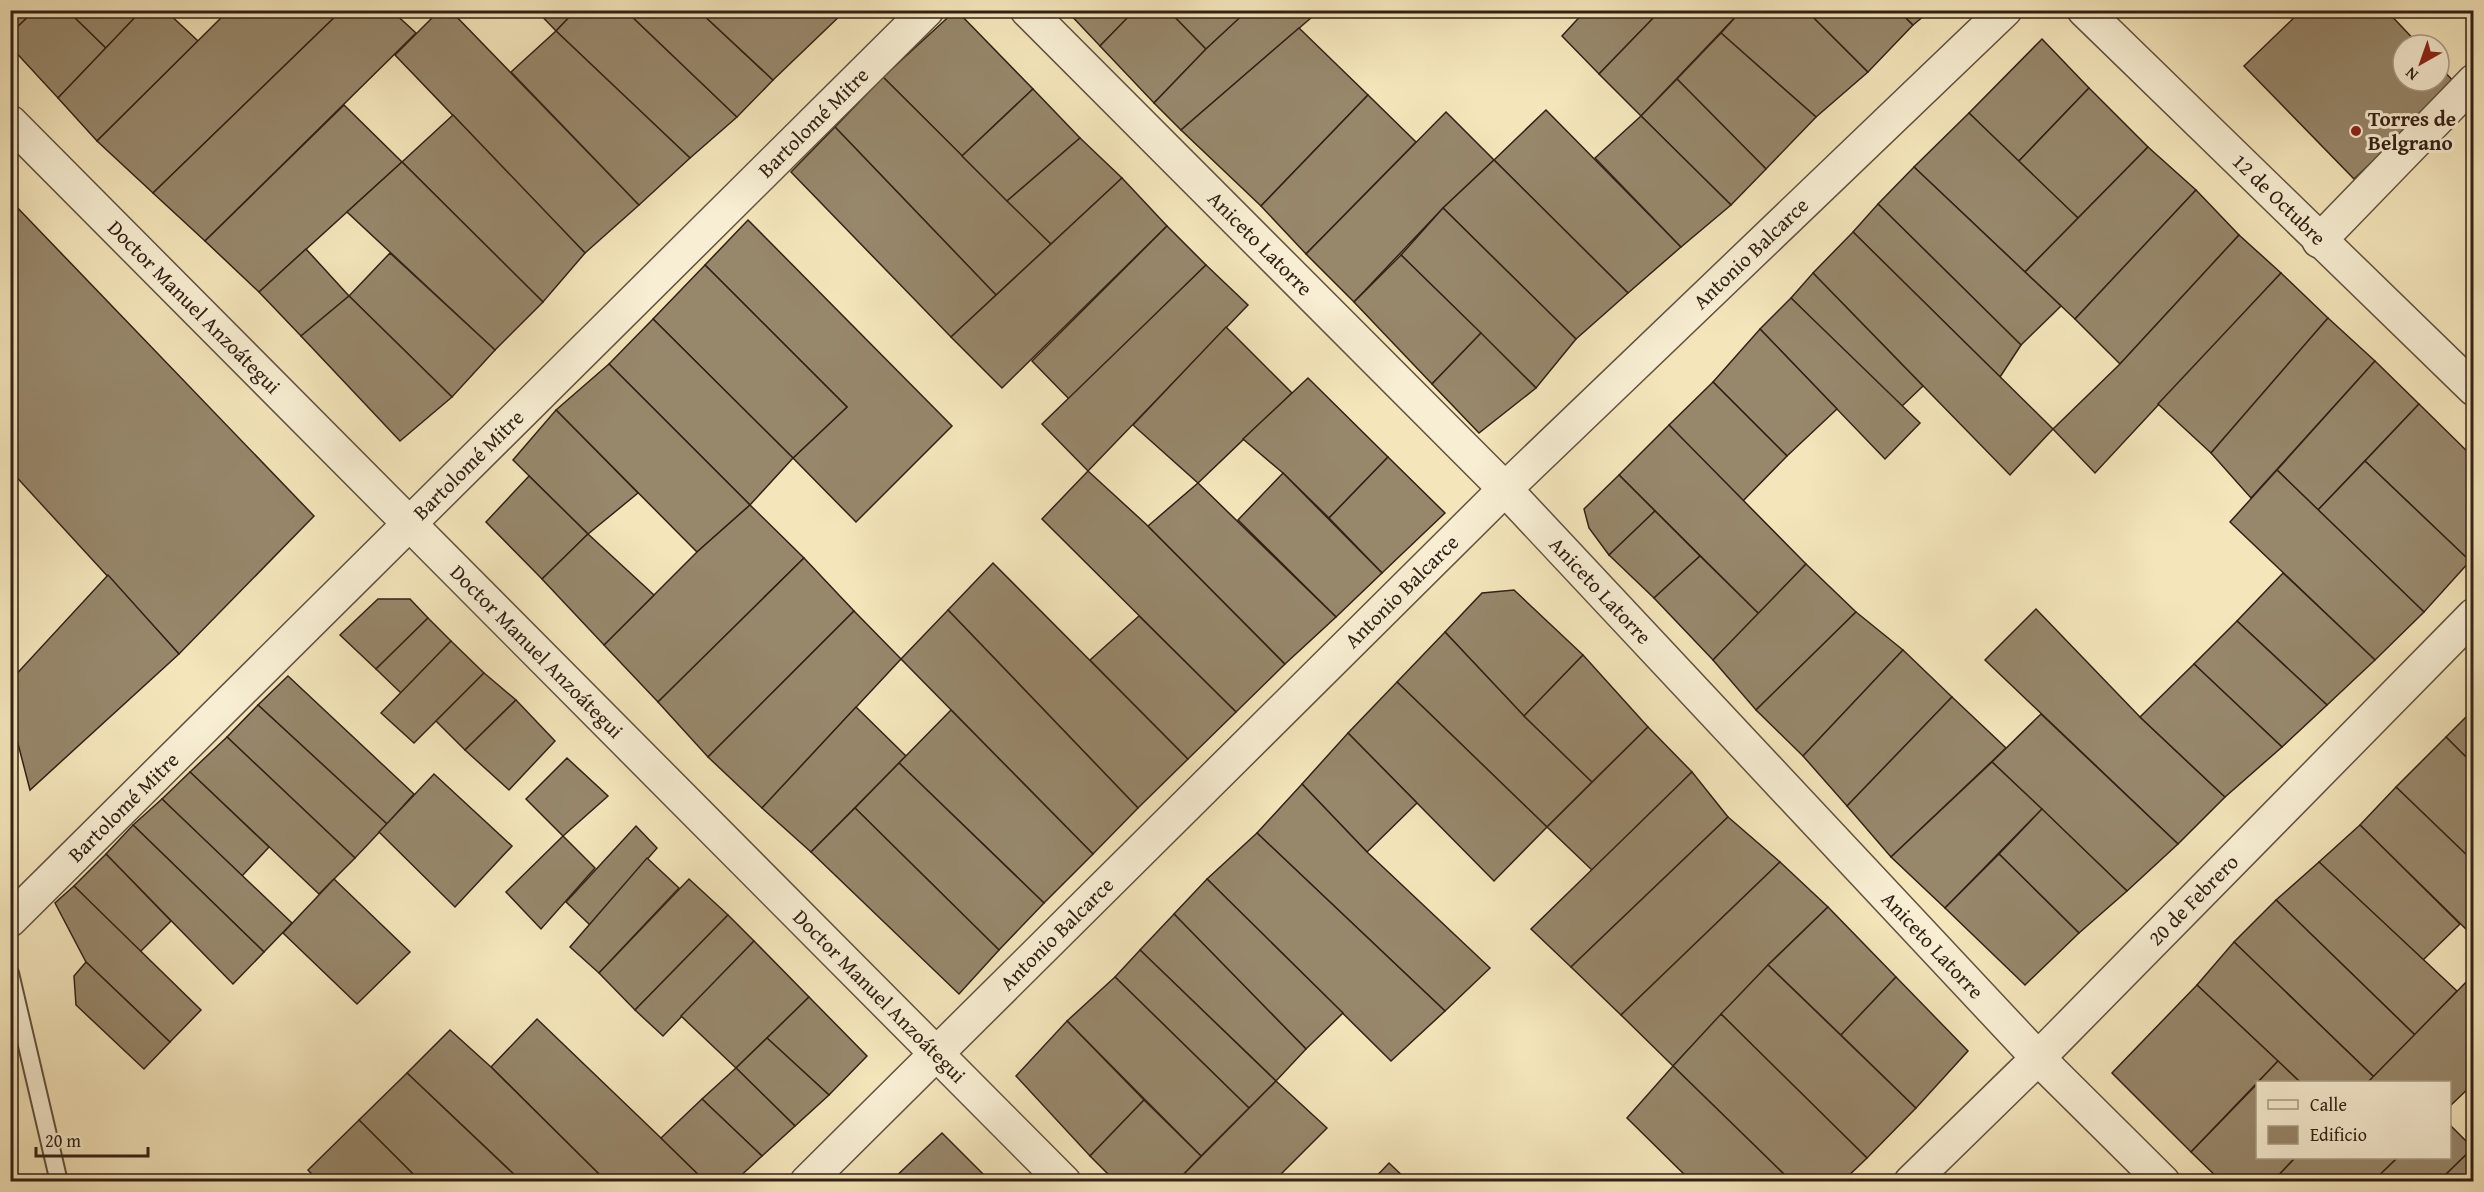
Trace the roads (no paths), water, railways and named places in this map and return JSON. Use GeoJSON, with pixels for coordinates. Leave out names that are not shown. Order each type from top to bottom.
{"type":"FeatureCollection","features":[{"type":"Feature","properties":{"kind":"street","name":"Bartolomé Mitre"},"geometry":{"type":"LineString","coordinates":[[10,920],[927,10]]}},
{"type":"Feature","properties":{"kind":"street","name":"Aniceto Latorre"},"geometry":{"type":"LineString","coordinates":[[1027,10],[1505,489],[2038,1058],[2163,1182]]}},
{"type":"Feature","properties":{"kind":"street","name":"Antonio Balcarce"},"geometry":{"type":"LineString","coordinates":[[807,1182],[1505,489],[2005,10]]}},
{"type":"Feature","properties":{"kind":"street","name":"12 de Octubre"},"geometry":{"type":"LineString","coordinates":[[2084,10],[2319,241],[2474,389]]}},
{"type":"Feature","properties":{"kind":"street"},"geometry":{"type":"LineString","coordinates":[[2319,241],[2474,81]]}},
{"type":"Feature","properties":{"kind":"street","name":"Doctor Manuel Anzoátegui"},"geometry":{"type":"LineString","coordinates":[[10,122],[1064,1182]]}},
{"type":"Feature","properties":{"kind":"street","name":"20 de Febrero"},"geometry":{"type":"LineString","coordinates":[[1911,1182],[2038,1058],[2474,615]]}},
{"type":"Feature","properties":{"kind":"lane"},"geometry":{"type":"LineString","coordinates":[[10,973],[59,1182]]}},
{"type":"Feature","properties":{"kind":"place","name":"Torres de Belgrano"},"geometry":{"type":"Point","coordinates":[2356,131]}}]}
